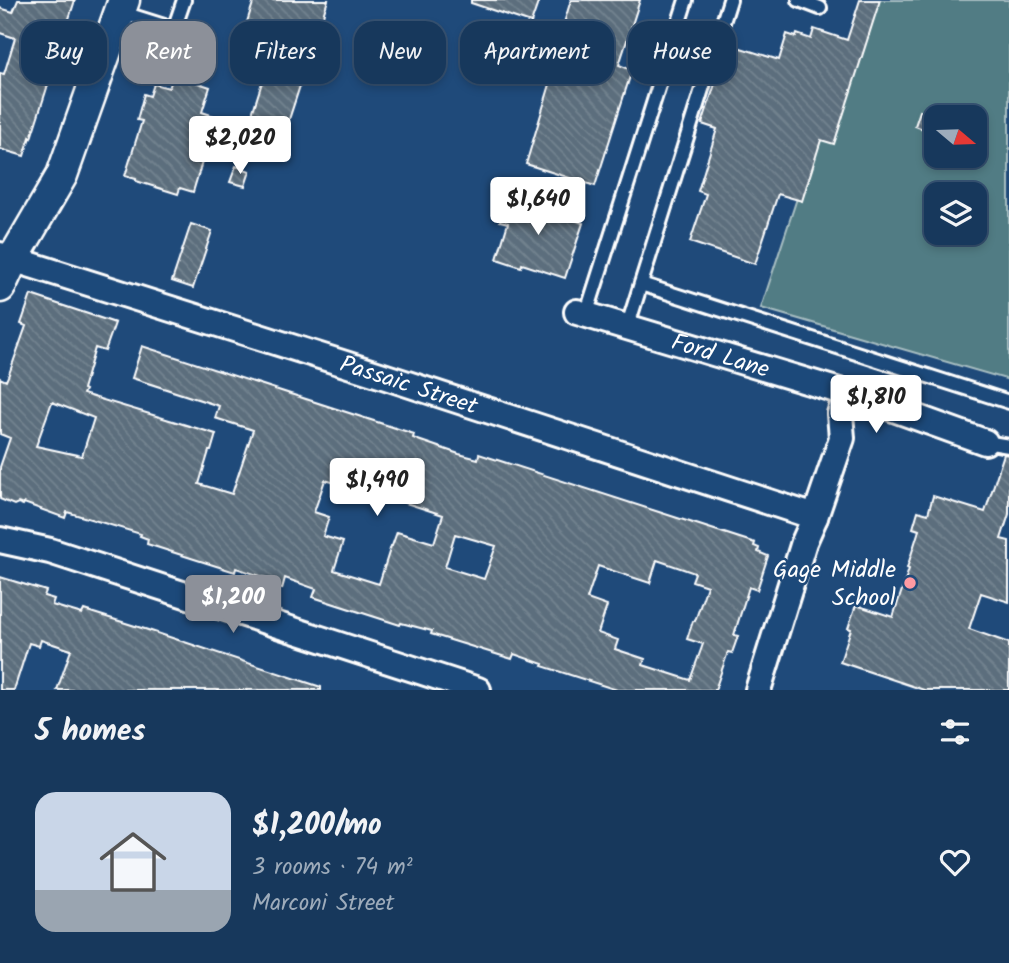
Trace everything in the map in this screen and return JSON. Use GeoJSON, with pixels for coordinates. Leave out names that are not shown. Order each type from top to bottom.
{"type":"FeatureCollection","features":[{"type":"Feature","properties":{"kind":"street"},"geometry":{"type":"LineString","coordinates":[[0,287],[7,257],[62,175],[122,6]]}},
{"type":"Feature","properties":{"kind":"street","name":"Passaic Street"},"geometry":{"type":"LineString","coordinates":[[7,257],[815,517]]}},
{"type":"Feature","properties":{"kind":"street","name":"Ford Lane"},"geometry":{"type":"LineString","coordinates":[[582,314],[874,401],[985,442]]}},
{"type":"Feature","properties":{"kind":"street"},"geometry":{"type":"LineString","coordinates":[[758,690],[804,542],[842,438],[841,414],[847,393]]}},
{"type":"Feature","properties":{"kind":"street"},"geometry":{"type":"LineString","coordinates":[[842,438],[874,401]]}},
{"type":"Feature","properties":{"kind":"street"},"geometry":{"type":"LineString","coordinates":[[0,540],[50,551],[478,690]]}},
{"type":"Feature","properties":{"kind":"lane"},"geometry":{"type":"LineString","coordinates":[[122,6],[174,29],[184,0]]}},
{"type":"Feature","properties":{"kind":"lane"},"geometry":{"type":"LineString","coordinates":[[582,314],[686,0]]}},
{"type":"Feature","properties":{"kind":"lane"},"geometry":{"type":"LineString","coordinates":[[627,328],[730,0]]}},
{"type":"Feature","properties":{"kind":"lane"},"geometry":{"type":"LineString","coordinates":[[799,0],[820,8]]}},
{"type":"Feature","properties":{"kind":"lane"},"geometry":{"type":"LineString","coordinates":[[641,284],[1009,402]]}},
{"type":"Feature","properties":{"kind":"lane"},"geometry":{"type":"LineString","coordinates":[[985,442],[1009,446]]}},
{"type":"Feature","properties":{"kind":"green space"},"geometry":{"type":"Polygon","coordinates":[[[862,0],[1009,0],[1009,380],[761,308],[862,0]]]}},
{"type":"Feature","properties":{"kind":"building"},"geometry":{"type":"Polygon","coordinates":[[[18,0],[75,0],[68,21],[21,21],[21,84],[48,84],[24,156],[0,149],[0,73],[4,74],[15,38],[0,33],[0,8],[13,12],[18,0]]]}},
{"type":"Feature","properties":{"kind":"building"},"geometry":{"type":"Polygon","coordinates":[[[254,0],[328,0],[321,21],[247,21],[254,0]]]}},
{"type":"Feature","properties":{"kind":"building"},"geometry":{"type":"Polygon","coordinates":[[[471,0],[539,0],[532,21],[471,3],[471,0]]]}},
{"type":"Feature","properties":{"kind":"building"},"geometry":{"type":"Polygon","coordinates":[[[571,0],[640,0],[633,21],[628,21],[628,37],[619,65],[628,68],[628,83],[595,186],[526,164],[550,84],[614,84],[614,21],[565,21],[571,0]]]}},
{"type":"Feature","properties":{"kind":"building"},"geometry":{"type":"Polygon","coordinates":[[[860,0],[880,0],[834,144],[821,140],[802,201],[778,194],[755,264],[690,242],[706,194],[698,191],[717,129],[702,124],[715,84],[736,84],[736,47],[779,60],[787,34],[811,39],[814,29],[847,40],[860,0]]]}},
{"type":"Feature","properties":{"kind":"building"},"geometry":{"type":"Polygon","coordinates":[[[154,84],[169,88],[171,84],[201,84],[210,87],[202,112],[220,118],[213,143],[208,142],[193,192],[180,188],[178,194],[125,176],[142,121],[137,120],[144,94],[150,96],[154,84]]]}},
{"type":"Feature","properties":{"kind":"building"},"geometry":{"type":"Polygon","coordinates":[[[261,84],[301,84],[280,147],[245,136],[261,84]]]}},
{"type":"Feature","properties":{"kind":"building"},"geometry":{"type":"Polygon","coordinates":[[[920,111],[924,112],[924,129],[915,126],[920,111]]]}},
{"type":"Feature","properties":{"kind":"building"},"geometry":{"type":"Polygon","coordinates":[[[236,166],[250,171],[245,186],[230,182],[236,166]]]}},
{"type":"Feature","properties":{"kind":"building"},"geometry":{"type":"Polygon","coordinates":[[[509,193],[541,203],[540,208],[583,223],[565,278],[497,259],[508,223],[500,221],[509,193]]]}},
{"type":"Feature","properties":{"kind":"building"},"geometry":{"type":"Polygon","coordinates":[[[191,224],[212,231],[193,288],[172,281],[191,224]]]}},
{"type":"Feature","properties":{"kind":"building"},"geometry":{"type":"Polygon","coordinates":[[[31,295],[115,323],[105,351],[95,348],[83,394],[216,434],[199,484],[232,494],[253,430],[215,418],[219,406],[132,378],[142,346],[414,434],[413,438],[459,454],[478,459],[479,454],[755,543],[754,546],[759,548],[758,552],[768,556],[757,590],[749,587],[734,635],[738,636],[732,653],[728,652],[715,690],[617,690],[514,654],[512,659],[431,634],[432,631],[401,623],[400,625],[313,597],[316,589],[285,578],[282,589],[265,583],[267,578],[236,568],[235,572],[147,544],[148,539],[140,536],[141,534],[67,512],[65,518],[24,503],[14,505],[0,499],[0,467],[10,438],[0,434],[0,378],[6,381],[9,374],[26,326],[21,324],[31,295]],[[52,402],[36,446],[82,456],[94,418],[52,402]],[[325,480],[314,512],[329,517],[323,536],[343,542],[334,570],[379,584],[397,532],[434,543],[443,515],[325,480]],[[455,534],[445,567],[484,579],[496,546],[455,534]],[[657,560],[650,583],[598,566],[587,599],[607,606],[598,633],[618,640],[615,649],[645,659],[643,665],[690,680],[703,644],[687,639],[707,586],[692,581],[695,573],[657,560]]]}},
{"type":"Feature","properties":{"kind":"building"},"geometry":{"type":"Polygon","coordinates":[[[1004,454],[1009,455],[1009,514],[1001,539],[1009,541],[1009,602],[981,593],[969,629],[1009,643],[1009,690],[924,690],[840,662],[856,605],[893,617],[919,530],[913,528],[918,511],[928,514],[933,496],[985,512],[1004,454]]]}},
{"type":"Feature","properties":{"kind":"building"},"geometry":{"type":"Polygon","coordinates":[[[0,577],[46,591],[44,596],[54,599],[52,605],[82,614],[84,610],[148,630],[321,687],[321,690],[57,690],[71,650],[41,640],[39,646],[29,643],[14,690],[0,690],[0,577]]]}},
{"type":"Feature","properties":{"kind":"place","name":"Gage Middle School"},"geometry":{"type":"Point","coordinates":[910,583]}}]}
